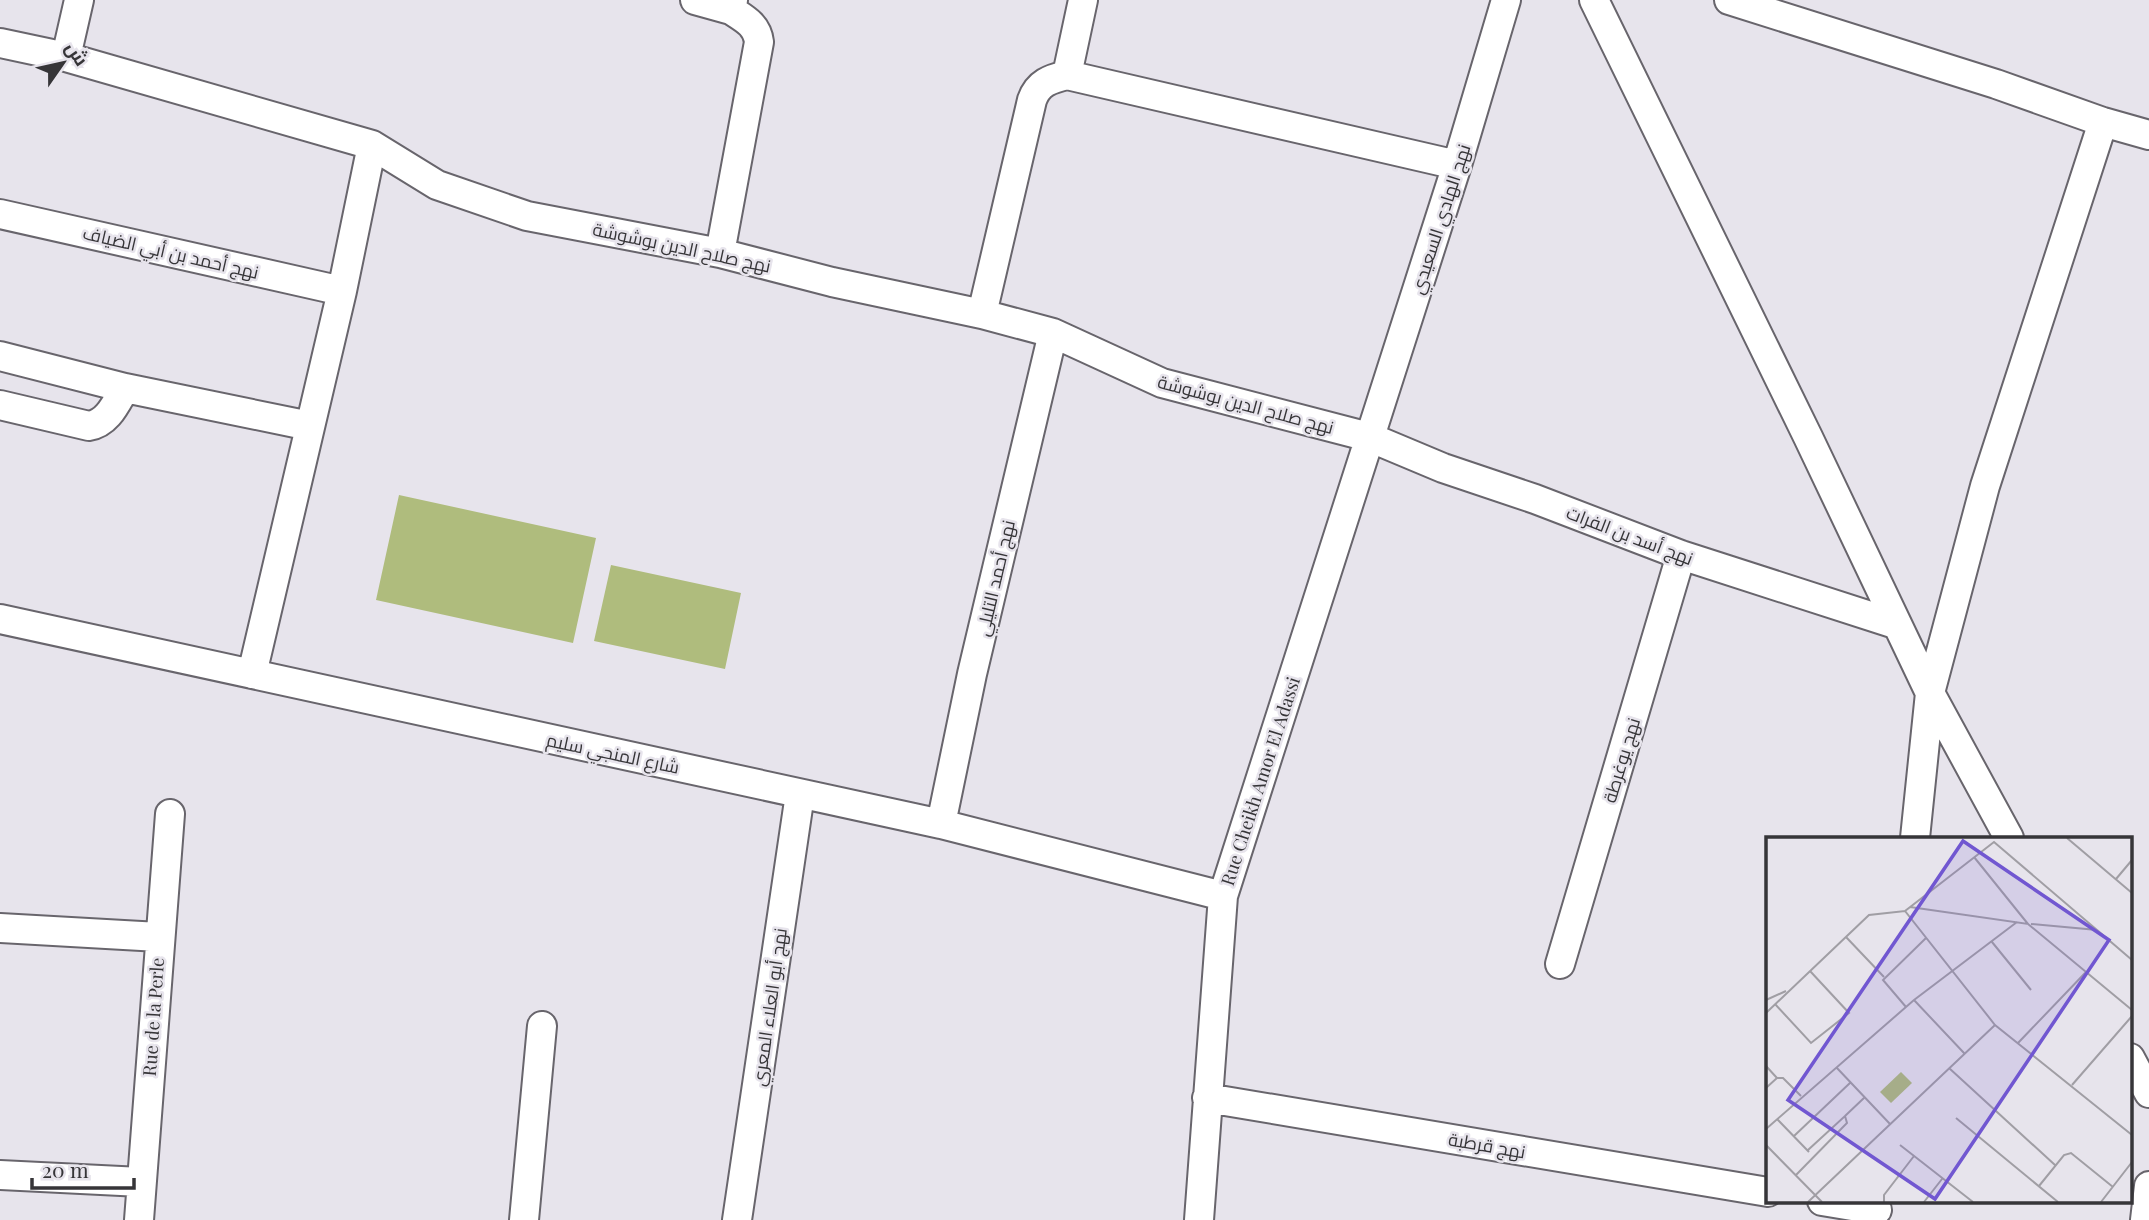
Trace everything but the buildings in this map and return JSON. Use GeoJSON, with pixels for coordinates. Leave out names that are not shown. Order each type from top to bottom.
{"type":"FeatureCollection","features":[{"type":"Feature","properties":{"kind":"street"},"geometry":{"type":"LineString","coordinates":[[66,57],[79,0]]}},
{"type":"Feature","properties":{"kind":"street"},"geometry":{"type":"LineString","coordinates":[[695,0],[732,5],[758,32],[759,42],[720,253]]}},
{"type":"Feature","properties":{"kind":"street"},"geometry":{"type":"LineString","coordinates":[[1067,75],[1083,0]]}},
{"type":"Feature","properties":{"kind":"street","name":"نهج الهادي السعيدي"},"geometry":{"type":"LineString","coordinates":[[1369,437],[1457,165],[1506,0]]}},
{"type":"Feature","properties":{"kind":"street"},"geometry":{"type":"LineString","coordinates":[[1594,0],[1808,437],[1895,624],[2008,837]]}},
{"type":"Feature","properties":{"kind":"street"},"geometry":{"type":"LineString","coordinates":[[1729,0],[2149,135]]}},
{"type":"Feature","properties":{"kind":"street","name":"نهج صلاح الدين بوشوشة"},"geometry":{"type":"LineString","coordinates":[[0,43],[66,57],[372,145],[437,185],[527,216],[720,253],[832,282],[982,314],[1053,333],[1162,383],[1369,437]]}},
{"type":"Feature","properties":{"kind":"street"},"geometry":{"type":"LineString","coordinates":[[982,314],[1032,100],[1047,80],[1067,75],[1457,165]]}},
{"type":"Feature","properties":{"kind":"street"},"geometry":{"type":"LineString","coordinates":[[1915,837],[1930,693],[1985,485],[2103,122]]}},
{"type":"Feature","properties":{"kind":"street"},"geometry":{"type":"LineString","coordinates":[[252,674],[342,291],[372,145]]}},
{"type":"Feature","properties":{"kind":"street","name":"نهج أحمد بن أبي الضياف"},"geometry":{"type":"LineString","coordinates":[[0,214],[342,291]]}},
{"type":"Feature","properties":{"kind":"street","name":"نهج أحمد التليلي"},"geometry":{"type":"LineString","coordinates":[[941,824],[972,674],[1053,333]]}},
{"type":"Feature","properties":{"kind":"street"},"geometry":{"type":"LineString","coordinates":[[0,356],[125,388],[310,426]]}},
{"type":"Feature","properties":{"kind":"street"},"geometry":{"type":"LineString","coordinates":[[0,405],[89,426],[96,425],[107,416],[125,388]]}},
{"type":"Feature","properties":{"kind":"street","name":"نهج أسد بن الفرات"},"geometry":{"type":"LineString","coordinates":[[1369,437],[1443,468],[1535,499],[1681,555],[1895,624]]}},
{"type":"Feature","properties":{"kind":"street","name":"Rue Cheikh Amor El Adassi"},"geometry":{"type":"LineString","coordinates":[[1199,1220],[1223,896],[1369,437]]}},
{"type":"Feature","properties":{"kind":"street","name":"نهج يوغرطة"},"geometry":{"type":"LineString","coordinates":[[1560,964],[1681,555]]}},
{"type":"Feature","properties":{"kind":"street","name":"شارع المنجي سليم"},"geometry":{"type":"LineString","coordinates":[[0,619],[941,824],[1223,896]]}},
{"type":"Feature","properties":{"kind":"street","name":"نهج أبو العلاء المعري"},"geometry":{"type":"LineString","coordinates":[[737,1220],[800,794]]}},
{"type":"Feature","properties":{"kind":"street","name":"Rue de la Perle"},"geometry":{"type":"LineString","coordinates":[[139,1220],[170,814]]}},
{"type":"Feature","properties":{"kind":"street"},"geometry":{"type":"LineString","coordinates":[[0,928],[159,937]]}},
{"type":"Feature","properties":{"kind":"street"},"geometry":{"type":"LineString","coordinates":[[524,1220],[542,1027]]}},
{"type":"Feature","properties":{"kind":"street"},"geometry":{"type":"LineString","coordinates":[[2132,1062],[2149,1093]]}},
{"type":"Feature","properties":{"kind":"street","name":"نهج قرطبة"},"geometry":{"type":"LineString","coordinates":[[1208,1098],[1766,1192]]}},
{"type":"Feature","properties":{"kind":"street"},"geometry":{"type":"LineString","coordinates":[[0,1175],[141,1182]]}},
{"type":"Feature","properties":{"kind":"street"},"geometry":{"type":"LineString","coordinates":[[2145,1220],[2149,1186]]}},
{"type":"Feature","properties":{"kind":"street"},"geometry":{"type":"LineString","coordinates":[[1828,1202],[1877,1210]]}},
{"type":"Feature","properties":{"kind":"green space"},"geometry":{"type":"Polygon","coordinates":[[[399,495],[596,538],[573,643],[376,600],[399,495]]]}},
{"type":"Feature","properties":{"kind":"green space"},"geometry":{"type":"Polygon","coordinates":[[[611,565],[741,593],[725,669],[594,641],[611,565]]]}}]}
